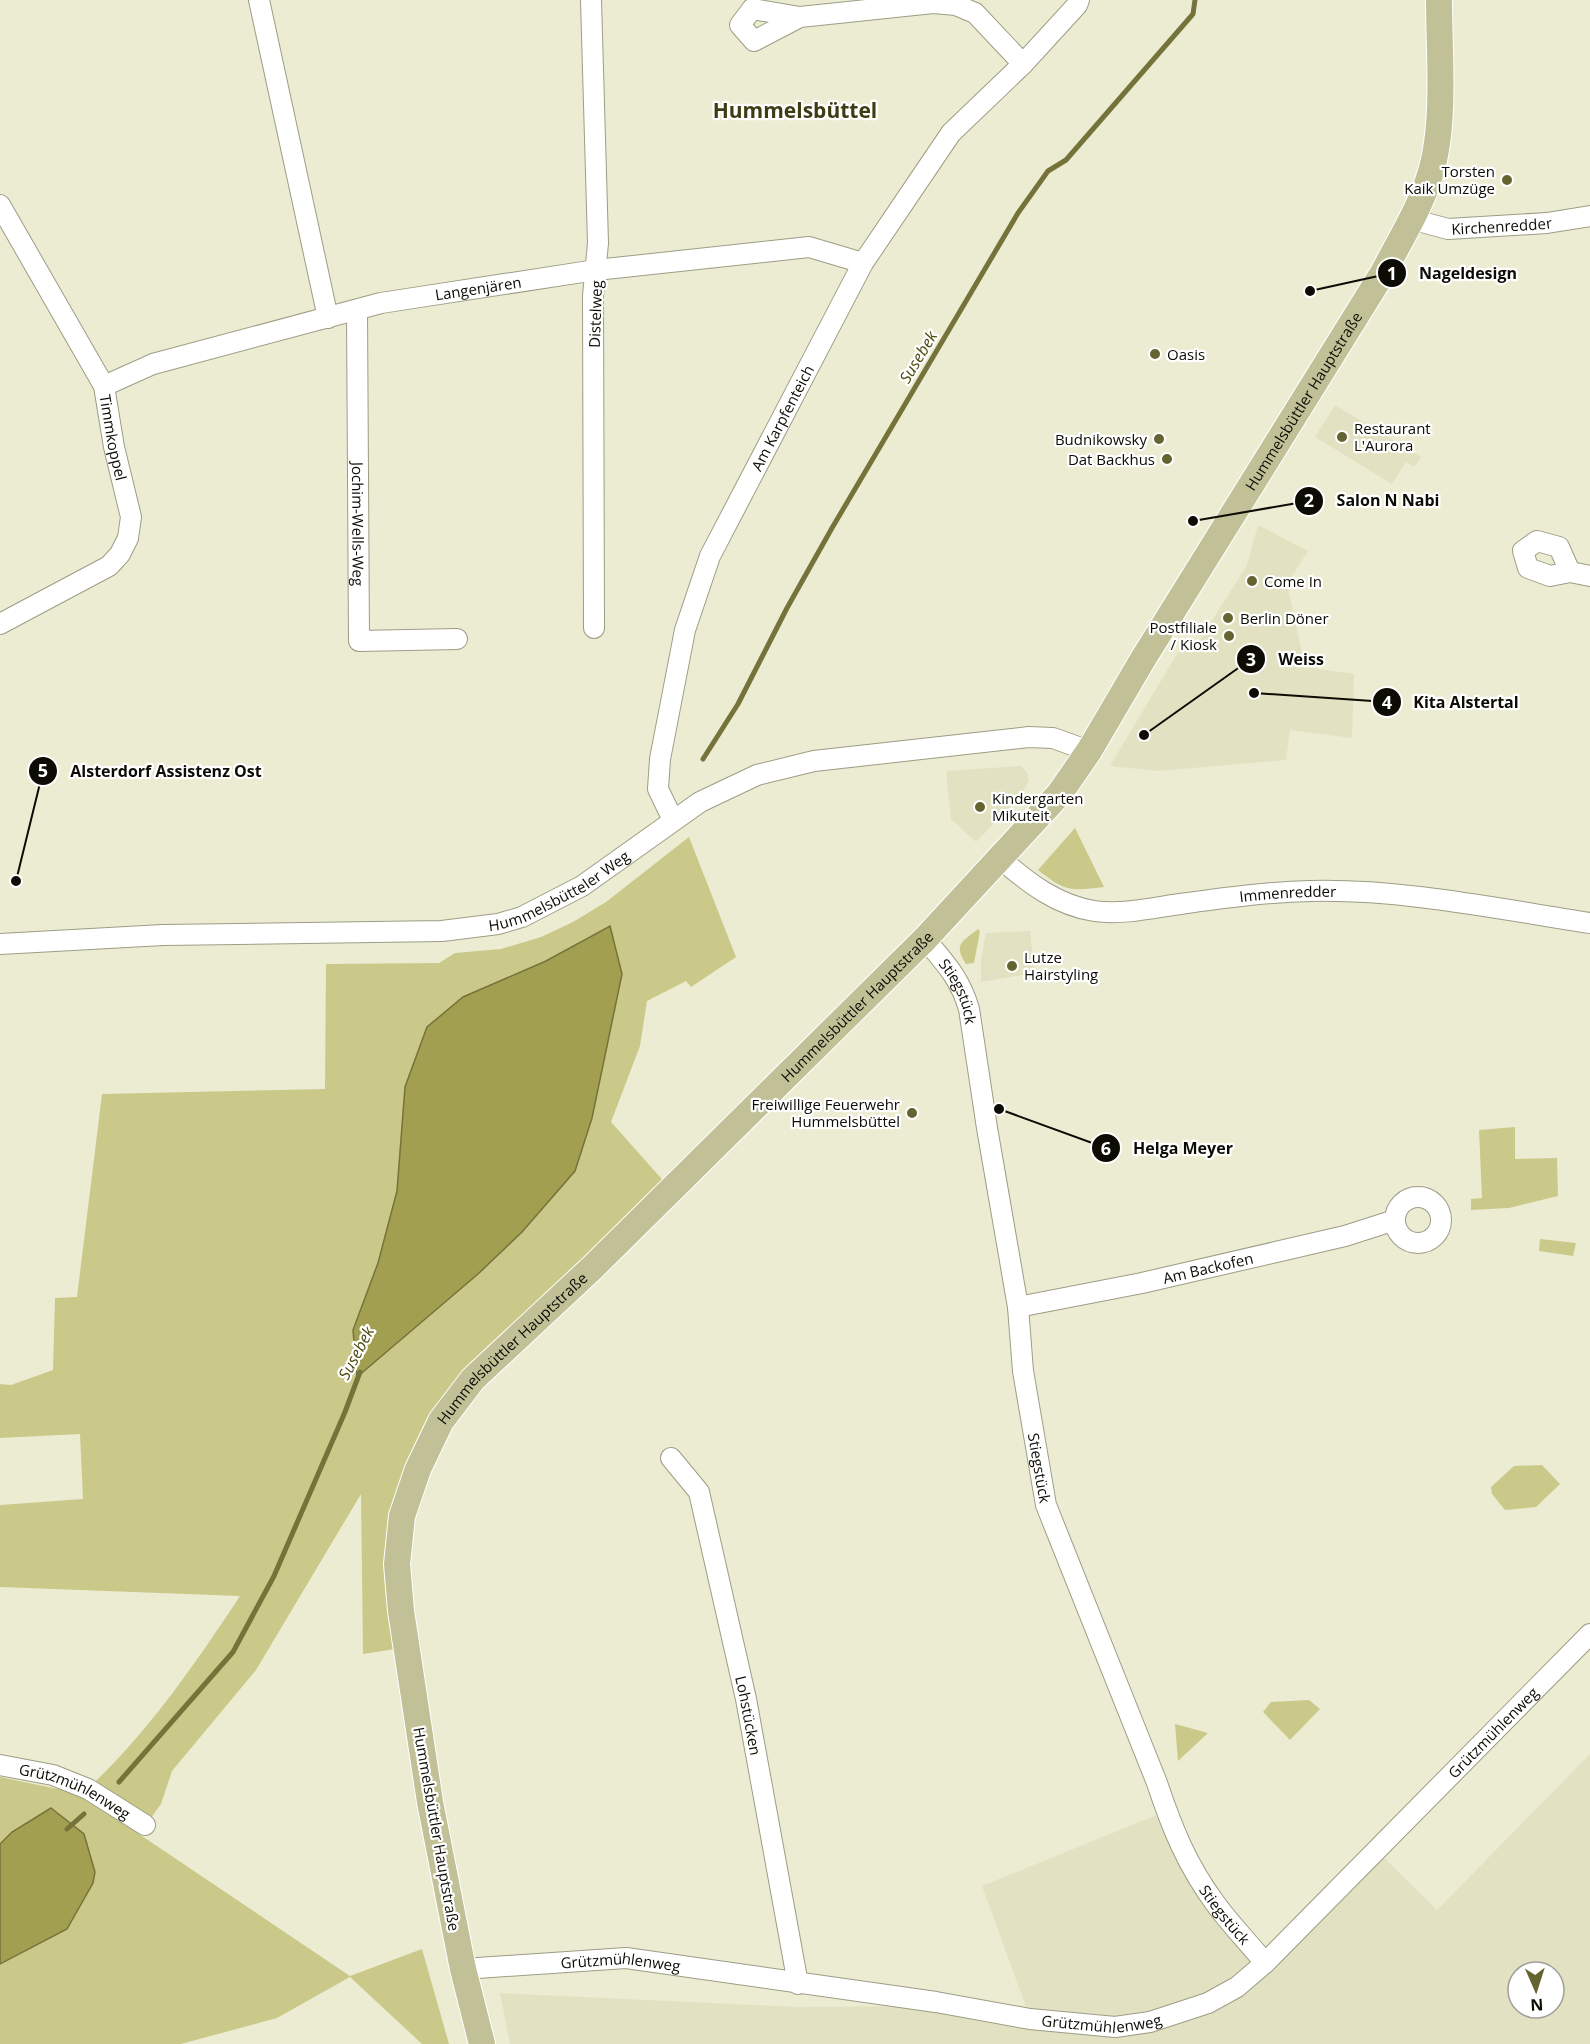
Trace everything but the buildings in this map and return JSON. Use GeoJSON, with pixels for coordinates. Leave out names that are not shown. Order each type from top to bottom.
{"type":"FeatureCollection","features":[{"type":"Feature","properties":{"kind":"main road","name":"Hummelsbüttler Hauptstraße"},"geometry":{"type":"LineString","coordinates":[[482,2044],[463,1969],[430,1802],[401,1611],[397,1564],[402,1516],[418,1469],[441,1421],[472,1379],[592,1268],[925,939],[1054,800],[1089,751],[1148,650],[1379,280],[1411,219],[1430,175],[1439,124],[1439,0]]}},
{"type":"Feature","properties":{"kind":"street"},"geometry":{"type":"LineString","coordinates":[[259,0],[328,318]]}},
{"type":"Feature","properties":{"kind":"street","name":"Distelweg"},"geometry":{"type":"LineString","coordinates":[[591,0],[598,243],[593,296],[594,628]]}},
{"type":"Feature","properties":{"kind":"street","name":"Am Karpfenteich"},"geometry":{"type":"LineString","coordinates":[[673,820],[658,789],[660,759],[685,630],[710,556],[863,263],[951,133],[1023,64],[1079,0]]}},
{"type":"Feature","properties":{"kind":"street"},"geometry":{"type":"LineString","coordinates":[[800,17],[933,3],[956,5],[975,13],[1023,64]]}},
{"type":"Feature","properties":{"kind":"street","name":"Timmkoppel"},"geometry":{"type":"LineString","coordinates":[[0,205],[104,386],[114,447],[131,517],[128,538],[120,554],[109,566],[0,624]]}},
{"type":"Feature","properties":{"kind":"street","name":"Kirchenredder"},"geometry":{"type":"LineString","coordinates":[[1411,219],[1448,229],[1547,223],[1590,216]]}},
{"type":"Feature","properties":{"kind":"street","name":"Langenjären"},"geometry":{"type":"LineString","coordinates":[[104,386],[153,364],[381,303],[596,270],[809,247],[863,263]]}},
{"type":"Feature","properties":{"kind":"street","name":"Jochim-Wells-Weg"},"geometry":{"type":"LineString","coordinates":[[357,310],[359,641],[457,639]]}},
{"type":"Feature","properties":{"kind":"street"},"geometry":{"type":"LineString","coordinates":[[1570,572],[1590,576]]}},
{"type":"Feature","properties":{"kind":"street","name":"Hummelsbütteler Weg"},"geometry":{"type":"LineString","coordinates":[[0,944],[163,935],[442,931],[498,924],[522,917],[582,886],[700,802],[746,779],[784,767],[814,761],[1029,737],[1053,738],[1089,751]]}},
{"type":"Feature","properties":{"kind":"street","name":"Immenredder"},"geometry":{"type":"LineString","coordinates":[[1001,858],[1021,877],[1055,898],[1075,907],[1095,911],[1128,911],[1249,895],[1348,891],[1422,897],[1590,923]]}},
{"type":"Feature","properties":{"kind":"street","name":"Stiegstück"},"geometry":{"type":"LineString","coordinates":[[925,939],[952,970],[964,990],[969,1009],[1018,1307],[1023,1371],[1046,1505],[1157,1783],[1171,1826],[1189,1863],[1215,1904],[1265,1962]]}},
{"type":"Feature","properties":{"kind":"street","name":"Am Backofen"},"geometry":{"type":"LineString","coordinates":[[1018,1307],[1142,1283],[1323,1241],[1395,1220]]}},
{"type":"Feature","properties":{"kind":"street","name":"Lohstücken"},"geometry":{"type":"LineString","coordinates":[[671,1458],[699,1492],[746,1699],[798,1984]]}},
{"type":"Feature","properties":{"kind":"street","name":"Grützmühlenweg"},"geometry":{"type":"LineString","coordinates":[[463,1969],[626,1958],[936,2002],[1030,2019],[1115,2027],[1150,2022],[1208,2003],[1237,1987],[1265,1962],[1590,1634]]}},
{"type":"Feature","properties":{"kind":"street","name":"Grützmühlenweg"},"geometry":{"type":"LineString","coordinates":[[0,1765],[52,1775],[88,1789],[145,1826]]}},
{"type":"Feature","properties":{"kind":"shaded area"},"geometry":{"type":"Polygon","coordinates":[[[1335,405],[1421,457],[1414,467],[1406,462],[1392,484],[1315,437],[1335,405]]]}},
{"type":"Feature","properties":{"kind":"shaded area"},"geometry":{"type":"Polygon","coordinates":[[[1258,525],[1308,551],[1287,584],[1305,667],[1354,674],[1352,738],[1290,730],[1286,760],[1158,771],[1110,766],[1180,649],[1193,651],[1247,565],[1258,525]]]}},
{"type":"Feature","properties":{"kind":"shaded area","name":"Kindergarten Mikuteit"},"geometry":{"type":"Polygon","coordinates":[[[1021,766],[1027,772],[1029,780],[1021,796],[976,842],[951,819],[946,771],[1021,766]]]}},
{"type":"Feature","properties":{"kind":"shaded area"},"geometry":{"type":"Polygon","coordinates":[[[1075,828],[1104,887],[1069,888],[1055,882],[1038,870],[1075,828]]]}},
{"type":"Feature","properties":{"kind":"shaded area"},"geometry":{"type":"Polygon","coordinates":[[[689,837],[736,957],[691,987],[686,981],[647,1001],[640,1046],[611,1122],[668,1186],[438,1420],[398,1516],[408,1647],[363,1654],[361,1494],[256,1670],[172,1771],[161,1804],[139,1834],[350,1976],[422,1949],[449,2044],[422,2044],[350,1977],[277,2018],[181,2044],[0,2044],[0,1964],[67,1929],[84,1834],[51,1808],[12,1832],[0,1844],[0,1777],[82,1794],[127,1749],[167,1700],[240,1596],[0,1587],[0,1505],[83,1499],[80,1434],[0,1438],[0,1384],[11,1385],[53,1370],[55,1298],[77,1297],[102,1094],[325,1089],[326,964],[439,963],[455,953],[501,949],[541,937],[573,922],[606,902],[689,837]],[[610,926],[546,961],[405,1087],[397,1191],[378,1263],[353,1330],[358,1376],[478,1274],[522,1232],[575,1171],[610,926]]]}},
{"type":"Feature","properties":{"kind":"shaded area"},"geometry":{"type":"Polygon","coordinates":[[[978,929],[980,931],[974,963],[966,964],[960,952],[961,944],[978,929]]]}},
{"type":"Feature","properties":{"kind":"shaded area"},"geometry":{"type":"Polygon","coordinates":[[[1030,931],[1035,973],[981,982],[981,960],[986,933],[1030,931]]]}},
{"type":"Feature","properties":{"kind":"shaded area"},"geometry":{"type":"Polygon","coordinates":[[[1515,1127],[1515,1159],[1557,1158],[1558,1196],[1509,1208],[1471,1210],[1471,1199],[1482,1198],[1479,1130],[1515,1127]]]}},
{"type":"Feature","properties":{"kind":"shaded area"},"geometry":{"type":"Polygon","coordinates":[[[1540,1239],[1576,1243],[1573,1256],[1539,1251],[1540,1239]]]}},
{"type":"Feature","properties":{"kind":"shaded area"},"geometry":{"type":"Polygon","coordinates":[[[1542,1465],[1560,1484],[1536,1507],[1505,1510],[1492,1494],[1491,1487],[1514,1466],[1542,1465]]]}},
{"type":"Feature","properties":{"kind":"shaded area"},"geometry":{"type":"Polygon","coordinates":[[[1309,1700],[1320,1709],[1290,1740],[1263,1712],[1271,1702],[1309,1700]]]}},
{"type":"Feature","properties":{"kind":"shaded area"},"geometry":{"type":"Polygon","coordinates":[[[1175,1724],[1208,1733],[1178,1761],[1175,1724]]]}},
{"type":"Feature","properties":{"kind":"shaded area"},"geometry":{"type":"Polygon","coordinates":[[[1590,1754],[1590,2044],[510,2044],[500,1993],[797,2007],[942,2006],[1029,2015],[982,1886],[1169,1810],[1190,1861],[1266,1960],[1376,1850],[1437,1910],[1590,1754]]]}},
{"type":"Feature","properties":{"kind":"water"},"geometry":{"type":"Polygon","coordinates":[[[610,926],[622,974],[592,1118],[575,1171],[522,1232],[478,1274],[357,1377],[353,1330],[378,1263],[397,1191],[405,1087],[427,1027],[463,997],[546,961],[610,926]]]}},
{"type":"Feature","properties":{"kind":"water"},"geometry":{"type":"Polygon","coordinates":[[[51,1808],[84,1834],[95,1872],[93,1883],[67,1929],[0,1964],[0,1844],[12,1832],[51,1808]]]}},
{"type":"Feature","properties":{"kind":"waterway","name":"Susebek"},"geometry":{"type":"LineString","coordinates":[[703,759],[738,704],[787,608],[832,528],[1018,213],[1048,171],[1066,160],[1193,14],[1195,0]]}},
{"type":"Feature","properties":{"kind":"waterway","name":"Susebek"},"geometry":{"type":"LineString","coordinates":[[119,1782],[233,1652],[274,1576],[360,1372]]}},
{"type":"Feature","properties":{"kind":"waterway","name":"Susebek"},"geometry":{"type":"LineString","coordinates":[[67,1829],[84,1814]]}},
{"type":"Feature","properties":{"kind":"place","name":"Torsten Kaik Umzüge"},"geometry":{"type":"Point","coordinates":[1507,180]}},
{"type":"Feature","properties":{"kind":"place","name":"Nageldesign"},"geometry":{"type":"Point","coordinates":[1310,291]}},
{"type":"Feature","properties":{"kind":"place","name":"Oasis"},"geometry":{"type":"Point","coordinates":[1155,354]}},
{"type":"Feature","properties":{"kind":"place","name":"Restaurant L'Aurora"},"geometry":{"type":"Point","coordinates":[1342,437]}},
{"type":"Feature","properties":{"kind":"place","name":"Budnikowsky"},"geometry":{"type":"Point","coordinates":[1159,439]}},
{"type":"Feature","properties":{"kind":"place","name":"Dat Backhus"},"geometry":{"type":"Point","coordinates":[1167,459]}},
{"type":"Feature","properties":{"kind":"place","name":"Salon N Nabi"},"geometry":{"type":"Point","coordinates":[1193,521]}},
{"type":"Feature","properties":{"kind":"place","name":"Come In"},"geometry":{"type":"Point","coordinates":[1252,581]}},
{"type":"Feature","properties":{"kind":"place","name":"Berlin Döner"},"geometry":{"type":"Point","coordinates":[1228,618]}},
{"type":"Feature","properties":{"kind":"place","name":"Postfiliale / Kiosk"},"geometry":{"type":"Point","coordinates":[1229,636]}},
{"type":"Feature","properties":{"kind":"place","name":"Kita Alstertal"},"geometry":{"type":"Point","coordinates":[1254,693]}},
{"type":"Feature","properties":{"kind":"place","name":"Weiss"},"geometry":{"type":"Point","coordinates":[1144,735]}},
{"type":"Feature","properties":{"kind":"place","name":"Kindergarten Mikuteit"},"geometry":{"type":"Point","coordinates":[980,807]}},
{"type":"Feature","properties":{"kind":"place","name":"Alsterdorf Assistenz Ost"},"geometry":{"type":"Point","coordinates":[16,881]}},
{"type":"Feature","properties":{"kind":"place","name":"Lutze Hairstyling"},"geometry":{"type":"Point","coordinates":[1012,966]}},
{"type":"Feature","properties":{"kind":"place","name":"Helga Meyer"},"geometry":{"type":"Point","coordinates":[999,1109]}},
{"type":"Feature","properties":{"kind":"place","name":"Freiwillige Feuerwehr Hummelsbüttel"},"geometry":{"type":"Point","coordinates":[912,1113]}},
{"type":"Feature","properties":{"kind":"district","name":"Hummelsbüttel"},"geometry":{"type":"Point","coordinates":[795,110]}}]}
